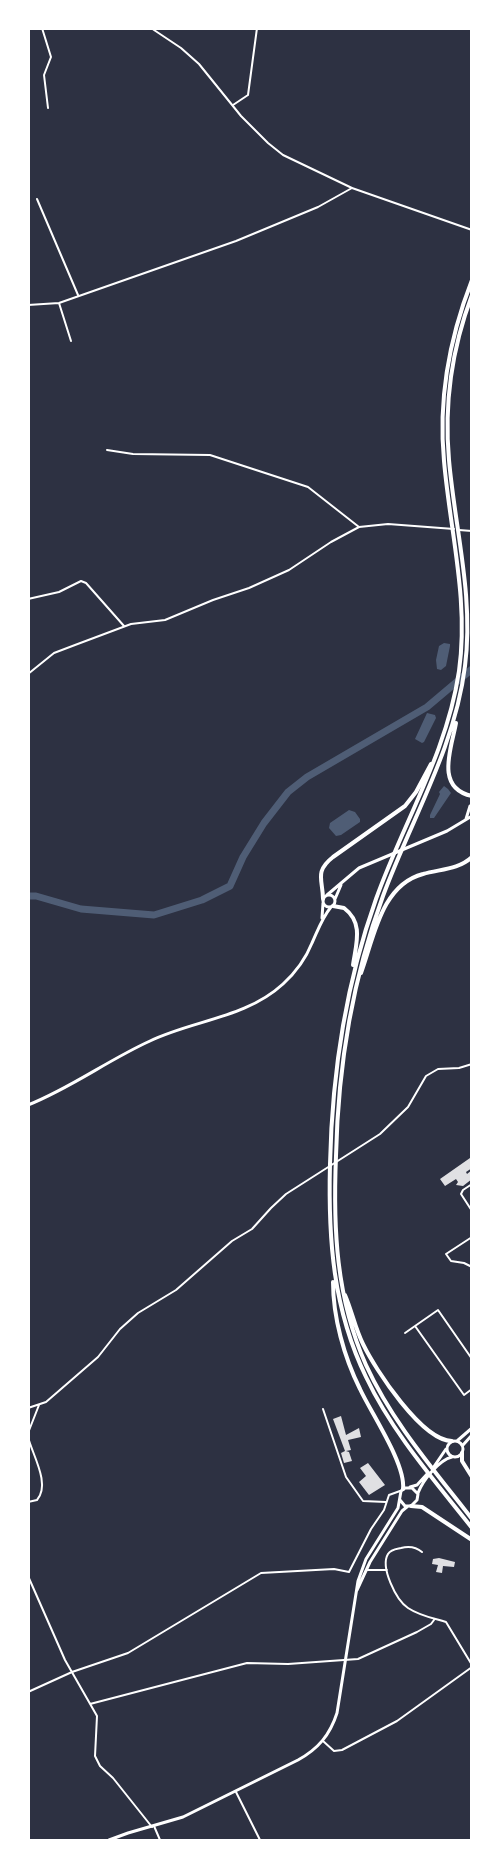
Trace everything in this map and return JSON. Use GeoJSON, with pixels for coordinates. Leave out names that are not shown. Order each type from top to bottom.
{"type":"FeatureCollection","features":[{"type":"Feature","properties":{"kind":"highway"},"geometry":{"type":"LineString","coordinates":[[402,1490],[402,1477],[386,1436],[359,1388],[348,1360],[340,1329],[333,1289],[329,1209],[331,1115],[338,1052],[361,943],[380,889],[441,744],[455,696],[462,633],[462,600],[444,462],[442,424],[444,388],[451,345],[471,280]]}},
{"type":"Feature","properties":{"kind":"highway"},"geometry":{"type":"LineString","coordinates":[[471,295],[456,346],[449,388],[447,424],[449,462],[467,600],[465,664],[448,757],[448,771],[456,787],[471,798]]}},
{"type":"Feature","properties":{"kind":"highway"},"geometry":{"type":"LineString","coordinates":[[351,990],[382,898],[442,757],[459,702]]}},
{"type":"Feature","properties":{"kind":"highway"},"geometry":{"type":"LineString","coordinates":[[323,901],[320,881],[324,866],[333,857],[405,806],[416,792],[441,744]]}},
{"type":"Feature","properties":{"kind":"highway"},"geometry":{"type":"LineString","coordinates":[[351,990],[385,906],[396,890],[417,876],[455,867],[471,857]]}},
{"type":"Feature","properties":{"kind":"highway"},"geometry":{"type":"LineString","coordinates":[[332,906],[340,906],[348,910],[355,921],[358,940],[337,1114],[335,1217],[336,1251],[341,1283],[349,1319],[367,1366],[387,1405],[425,1463]]}},
{"type":"Feature","properties":{"kind":"highway"},"geometry":{"type":"LineString","coordinates":[[333,1269],[344,1319],[366,1378],[387,1415],[471,1519]]}},
{"type":"Feature","properties":{"kind":"highway"},"geometry":{"type":"LineString","coordinates":[[341,1283],[362,1342],[387,1385],[426,1429],[441,1440],[454,1441]]}},
{"type":"Feature","properties":{"kind":"highway"},"geometry":{"type":"LineString","coordinates":[[462,1453],[462,1461],[471,1477]]}},
{"type":"Feature","properties":{"kind":"highway"},"geometry":{"type":"LineString","coordinates":[[439,1481],[471,1528]]}},
{"type":"Feature","properties":{"kind":"highway"},"geometry":{"type":"LineString","coordinates":[[410,1506],[422,1507],[471,1539]]}},
{"type":"Feature","properties":{"kind":"main road"},"geometry":{"type":"LineString","coordinates":[[465,821],[471,807],[471,798]]}},
{"type":"Feature","properties":{"kind":"main road"},"geometry":{"type":"LineString","coordinates":[[321,922],[323,901],[327,895],[359,868],[447,831],[471,816]]}},
{"type":"Feature","properties":{"kind":"main road"},"geometry":{"type":"LineString","coordinates":[[28,1105],[63,1089],[148,1041],[182,1028],[234,1013],[264,999],[284,983],[298,967],[311,946],[321,922],[332,906],[343,881]]}},
{"type":"Feature","properties":{"kind":"main road"},"geometry":{"type":"LineString","coordinates":[[327,895],[332,895],[335,899]]}},
{"type":"Feature","properties":{"kind":"main road"},"geometry":{"type":"LineString","coordinates":[[323,901],[326,906],[332,906]]}},
{"type":"Feature","properties":{"kind":"main road"},"geometry":{"type":"LineString","coordinates":[[109,1840],[183,1817],[316,1749],[333,1725],[337,1713],[363,1564],[398,1509],[402,1490],[420,1482],[442,1458],[448,1444],[471,1428]]}},
{"type":"Feature","properties":{"kind":"main road"},"geometry":{"type":"LineString","coordinates":[[356,1594],[370,1562],[402,1511],[416,1503],[421,1486],[442,1462],[458,1457],[462,1453],[471,1435]]}},
{"type":"Feature","properties":{"kind":"main road"},"geometry":{"type":"LineString","coordinates":[[454,1441],[463,1447]]}},
{"type":"Feature","properties":{"kind":"main road"},"geometry":{"type":"LineString","coordinates":[[446,1449],[452,1457]]}},
{"type":"Feature","properties":{"kind":"main road"},"geometry":{"type":"LineString","coordinates":[[409,1487],[418,1494]]}},
{"type":"Feature","properties":{"kind":"main road"},"geometry":{"type":"LineString","coordinates":[[400,1500],[410,1506]]}},
{"type":"Feature","properties":{"kind":"main road"},"geometry":{"type":"LineString","coordinates":[[366,1570],[365,1565],[375,1544]]}},
{"type":"Feature","properties":{"kind":"street"},"geometry":{"type":"LineString","coordinates":[[42,28],[51,57],[44,75],[48,108]]}},
{"type":"Feature","properties":{"kind":"street"},"geometry":{"type":"LineString","coordinates":[[151,28],[181,48],[199,64],[268,143],[283,155],[352,188],[471,230]]}},
{"type":"Feature","properties":{"kind":"street"},"geometry":{"type":"LineString","coordinates":[[233,105],[248,95],[256,28]]}},
{"type":"Feature","properties":{"kind":"street"},"geometry":{"type":"LineString","coordinates":[[28,305],[59,303],[137,277],[236,241],[318,207],[352,188]]}},
{"type":"Feature","properties":{"kind":"street"},"geometry":{"type":"LineString","coordinates":[[37,199],[78,295]]}},
{"type":"Feature","properties":{"kind":"street"},"geometry":{"type":"LineString","coordinates":[[59,303],[71,341]]}},
{"type":"Feature","properties":{"kind":"street"},"geometry":{"type":"LineString","coordinates":[[107,450],[133,454],[210,455],[308,487],[359,527]]}},
{"type":"Feature","properties":{"kind":"street"},"geometry":{"type":"LineString","coordinates":[[28,674],[54,653],[124,626],[165,620],[249,588],[289,570],[331,542],[359,527],[388,524],[470,531]]}},
{"type":"Feature","properties":{"kind":"street"},"geometry":{"type":"LineString","coordinates":[[28,599],[59,592],[81,581],[86,582],[124,626]]}},
{"type":"Feature","properties":{"kind":"street"},"geometry":{"type":"LineString","coordinates":[[28,1408],[46,1402],[98,1357],[110,1339],[138,1313],[176,1290],[232,1241],[252,1229],[286,1194],[380,1134],[408,1107],[422,1080],[432,1071],[438,1068],[459,1068],[471,1064]]}},
{"type":"Feature","properties":{"kind":"street"},"geometry":{"type":"LineString","coordinates":[[471,1184],[461,1194],[471,1211]]}},
{"type":"Feature","properties":{"kind":"street"},"geometry":{"type":"LineString","coordinates":[[470,1239],[446,1254],[451,1261],[464,1263],[471,1267]]}},
{"type":"Feature","properties":{"kind":"street"},"geometry":{"type":"LineString","coordinates":[[405,1333],[438,1310],[471,1359]]}},
{"type":"Feature","properties":{"kind":"street"},"geometry":{"type":"LineString","coordinates":[[415,1326],[464,1395],[471,1389]]}},
{"type":"Feature","properties":{"kind":"street"},"geometry":{"type":"LineString","coordinates":[[28,1502],[37,1500],[42,1490],[41,1476],[28,1435],[39,1405]]}},
{"type":"Feature","properties":{"kind":"street"},"geometry":{"type":"LineString","coordinates":[[323,1408],[346,1477],[363,1501],[386,1502]]}},
{"type":"Feature","properties":{"kind":"street"},"geometry":{"type":"LineString","coordinates":[[28,1692],[72,1672],[128,1653],[261,1572],[324,1569],[349,1572],[373,1524],[384,1510],[389,1495],[402,1490]]}},
{"type":"Feature","properties":{"kind":"street"},"geometry":{"type":"LineString","coordinates":[[389,1495],[400,1500]]}},
{"type":"Feature","properties":{"kind":"street"},"geometry":{"type":"LineString","coordinates":[[323,1741],[334,1751],[342,1750],[397,1720],[471,1666],[447,1622],[434,1620],[414,1612],[399,1600],[389,1580],[387,1557],[393,1550],[408,1546],[422,1552]]}},
{"type":"Feature","properties":{"kind":"street"},"geometry":{"type":"LineString","coordinates":[[370,1562],[371,1567],[376,1570]]}},
{"type":"Feature","properties":{"kind":"street"},"geometry":{"type":"LineString","coordinates":[[366,1570],[388,1570]]}},
{"type":"Feature","properties":{"kind":"street"},"geometry":{"type":"LineString","coordinates":[[28,1576],[65,1660],[97,1716],[95,1756],[100,1766],[113,1778],[153,1827],[160,1840]]}},
{"type":"Feature","properties":{"kind":"street"},"geometry":{"type":"LineString","coordinates":[[90,1704],[247,1663],[288,1664],[367,1656],[417,1632],[434,1620]]}},
{"type":"Feature","properties":{"kind":"street"},"geometry":{"type":"LineString","coordinates":[[236,1790],[260,1840]]}},
{"type":"Feature","properties":{"kind":"water"},"geometry":{"type":"Polygon","coordinates":[[[444,643],[450,646],[446,666],[441,670],[437,669],[436,660],[439,646],[444,643]]]}},
{"type":"Feature","properties":{"kind":"water"},"geometry":{"type":"Polygon","coordinates":[[[427,713],[435,715],[436,718],[422,743],[415,739],[427,713]]]}},
{"type":"Feature","properties":{"kind":"water"},"geometry":{"type":"Polygon","coordinates":[[[444,786],[451,793],[434,818],[430,818],[439,792],[444,786]]]}},
{"type":"Feature","properties":{"kind":"water"},"geometry":{"type":"Polygon","coordinates":[[[349,810],[355,812],[360,822],[336,836],[329,828],[330,823],[349,810]]]}},
{"type":"Feature","properties":{"kind":"building"},"geometry":{"type":"Polygon","coordinates":[[[470,1158],[472,1168],[466,1172],[467,1174],[472,1170],[472,1179],[463,1186],[456,1185],[458,1182],[456,1179],[445,1186],[440,1179],[470,1158]]]}},
{"type":"Feature","properties":{"kind":"building"},"geometry":{"type":"Polygon","coordinates":[[[341,1416],[346,1435],[359,1428],[361,1437],[348,1440],[351,1450],[346,1451],[349,1452],[352,1461],[344,1463],[341,1453],[345,1451],[333,1419],[341,1416]]]}},
{"type":"Feature","properties":{"kind":"building"},"geometry":{"type":"Polygon","coordinates":[[[368,1463],[385,1485],[369,1495],[359,1482],[366,1476],[360,1468],[368,1463]]]}},
{"type":"Feature","properties":{"kind":"building"},"geometry":{"type":"Polygon","coordinates":[[[439,1558],[455,1562],[454,1567],[443,1566],[442,1573],[436,1572],[438,1565],[432,1564],[433,1559],[439,1558]]]}},
{"type":"Feature","properties":{"kind":"waterway"},"geometry":{"type":"LineString","coordinates":[[28,896],[36,896],[81,909],[154,915],[202,900],[230,886],[243,857],[264,823],[288,792],[307,777],[427,707],[472,669]]}}]}
